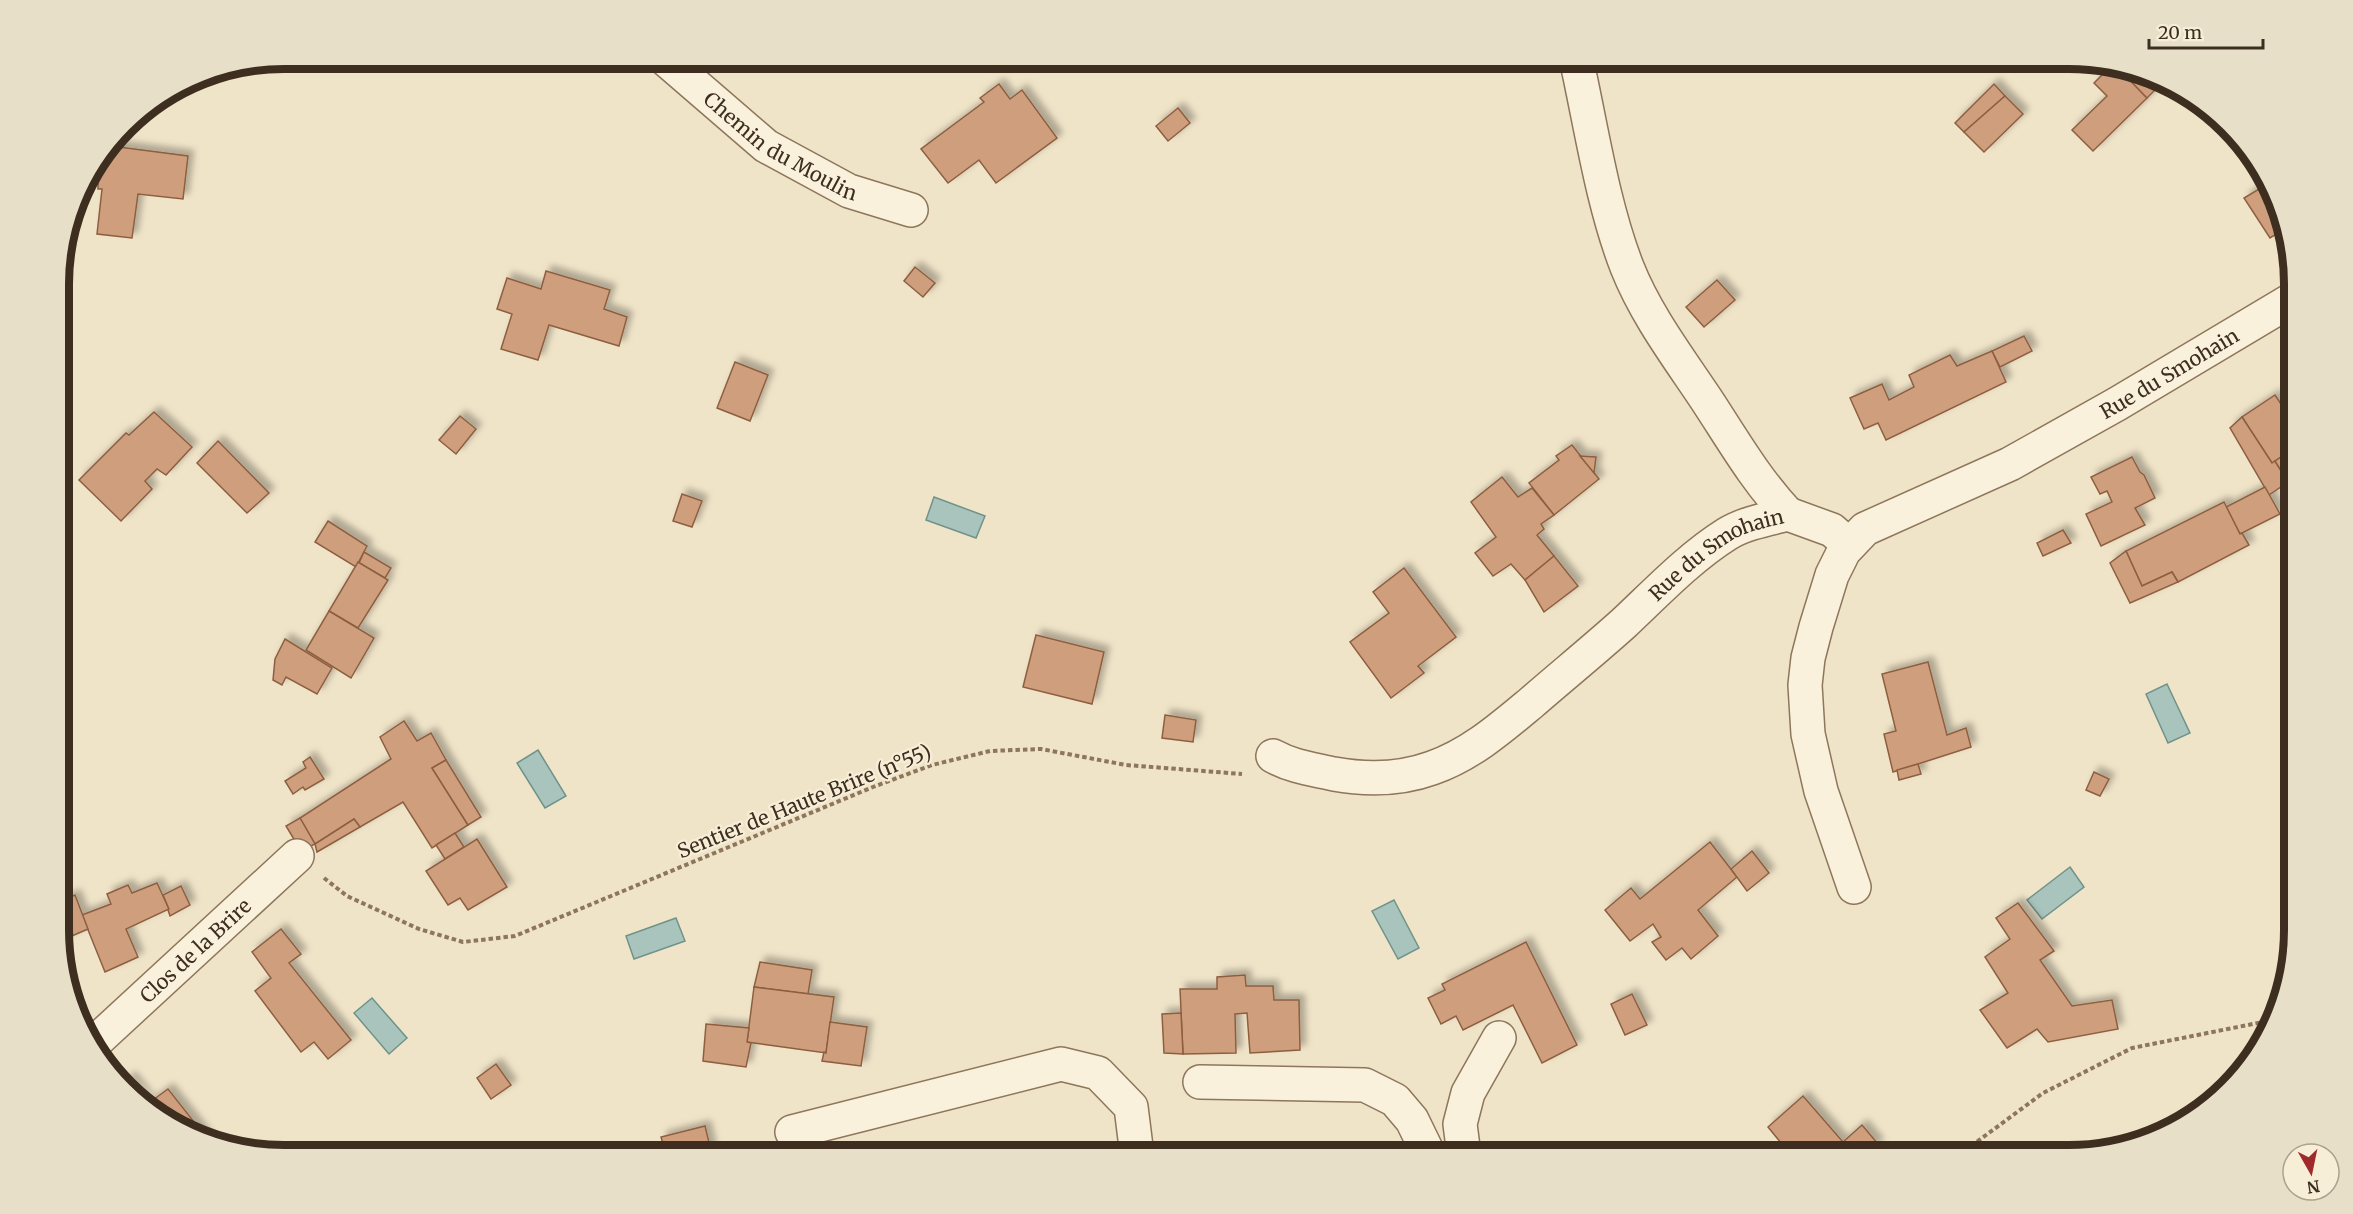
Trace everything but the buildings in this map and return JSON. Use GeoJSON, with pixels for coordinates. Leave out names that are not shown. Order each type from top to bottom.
{"type":"FeatureCollection","features":[{"type":"Feature","properties":{"kind":"street","name":"Chemin du Moulin"},"geometry":{"type":"LineString","coordinates":[[677,69],[766,146],[849,191],[911,210]]}},
{"type":"Feature","properties":{"kind":"street","name":"Rue du Smohain"},"geometry":{"type":"LineString","coordinates":[[1273,756],[1290,765],[1358,779],[1392,777],[1432,769],[1452,760],[1509,722],[1623,623],[1669,579],[1722,538],[1749,524],[1788,514],[1766,491],[1750,469],[1674,353],[1627,268],[1612,219],[1578,69]]}},
{"type":"Feature","properties":{"kind":"street","name":"Rue du Smohain"},"geometry":{"type":"LineString","coordinates":[[1854,887],[1818,780],[1808,734],[1805,685],[1808,658],[1816,627],[1838,559],[1865,529],[2010,464],[2117,404],[2284,304]]}},
{"type":"Feature","properties":{"kind":"street"},"geometry":{"type":"LineString","coordinates":[[1788,514],[1832,530],[1849,545]]}},
{"type":"Feature","properties":{"kind":"street","name":"Clos de la Brire"},"geometry":{"type":"LineString","coordinates":[[99,1039],[297,856]]}},
{"type":"Feature","properties":{"kind":"street"},"geometry":{"type":"LineString","coordinates":[[1463,1145],[1460,1124],[1468,1093],[1498,1038]]}},
{"type":"Feature","properties":{"kind":"street"},"geometry":{"type":"LineString","coordinates":[[792,1132],[1061,1064],[1098,1073],[1131,1107],[1136,1145]]}},
{"type":"Feature","properties":{"kind":"street"},"geometry":{"type":"LineString","coordinates":[[1200,1082],[1365,1085],[1395,1100],[1412,1120],[1424,1145]]}},
{"type":"Feature","properties":{"kind":"path","name":"Sentier de Haute Brire (n°55)"},"geometry":{"type":"LineString","coordinates":[[297,856],[347,896],[419,929],[463,942],[515,936],[873,787],[932,765],[990,751],[1041,749],[1126,765],[1245,774]]}},
{"type":"Feature","properties":{"kind":"path"},"geometry":{"type":"LineString","coordinates":[[1973,1145],[2043,1093],[2132,1048],[2263,1022]]}},
{"type":"Feature","properties":{"kind":"water"},"geometry":{"type":"Polygon","coordinates":[[[934,497],[985,516],[976,538],[926,520],[934,497]]]}},
{"type":"Feature","properties":{"kind":"water"},"geometry":{"type":"Polygon","coordinates":[[[2167,684],[2190,733],[2168,743],[2146,694],[2167,684]]]}},
{"type":"Feature","properties":{"kind":"water"},"geometry":{"type":"Polygon","coordinates":[[[538,750],[566,796],[545,808],[517,763],[538,750]]]}},
{"type":"Feature","properties":{"kind":"water"},"geometry":{"type":"Polygon","coordinates":[[[2070,867],[2084,887],[2042,919],[2027,900],[2070,867]]]}},
{"type":"Feature","properties":{"kind":"water"},"geometry":{"type":"Polygon","coordinates":[[[1394,900],[1419,948],[1398,959],[1372,911],[1394,900]]]}},
{"type":"Feature","properties":{"kind":"water"},"geometry":{"type":"Polygon","coordinates":[[[676,918],[685,941],[634,959],[626,936],[676,918]]]}},
{"type":"Feature","properties":{"kind":"water"},"geometry":{"type":"Polygon","coordinates":[[[372,998],[407,1038],[389,1054],[354,1013],[372,998]]]}}]}
